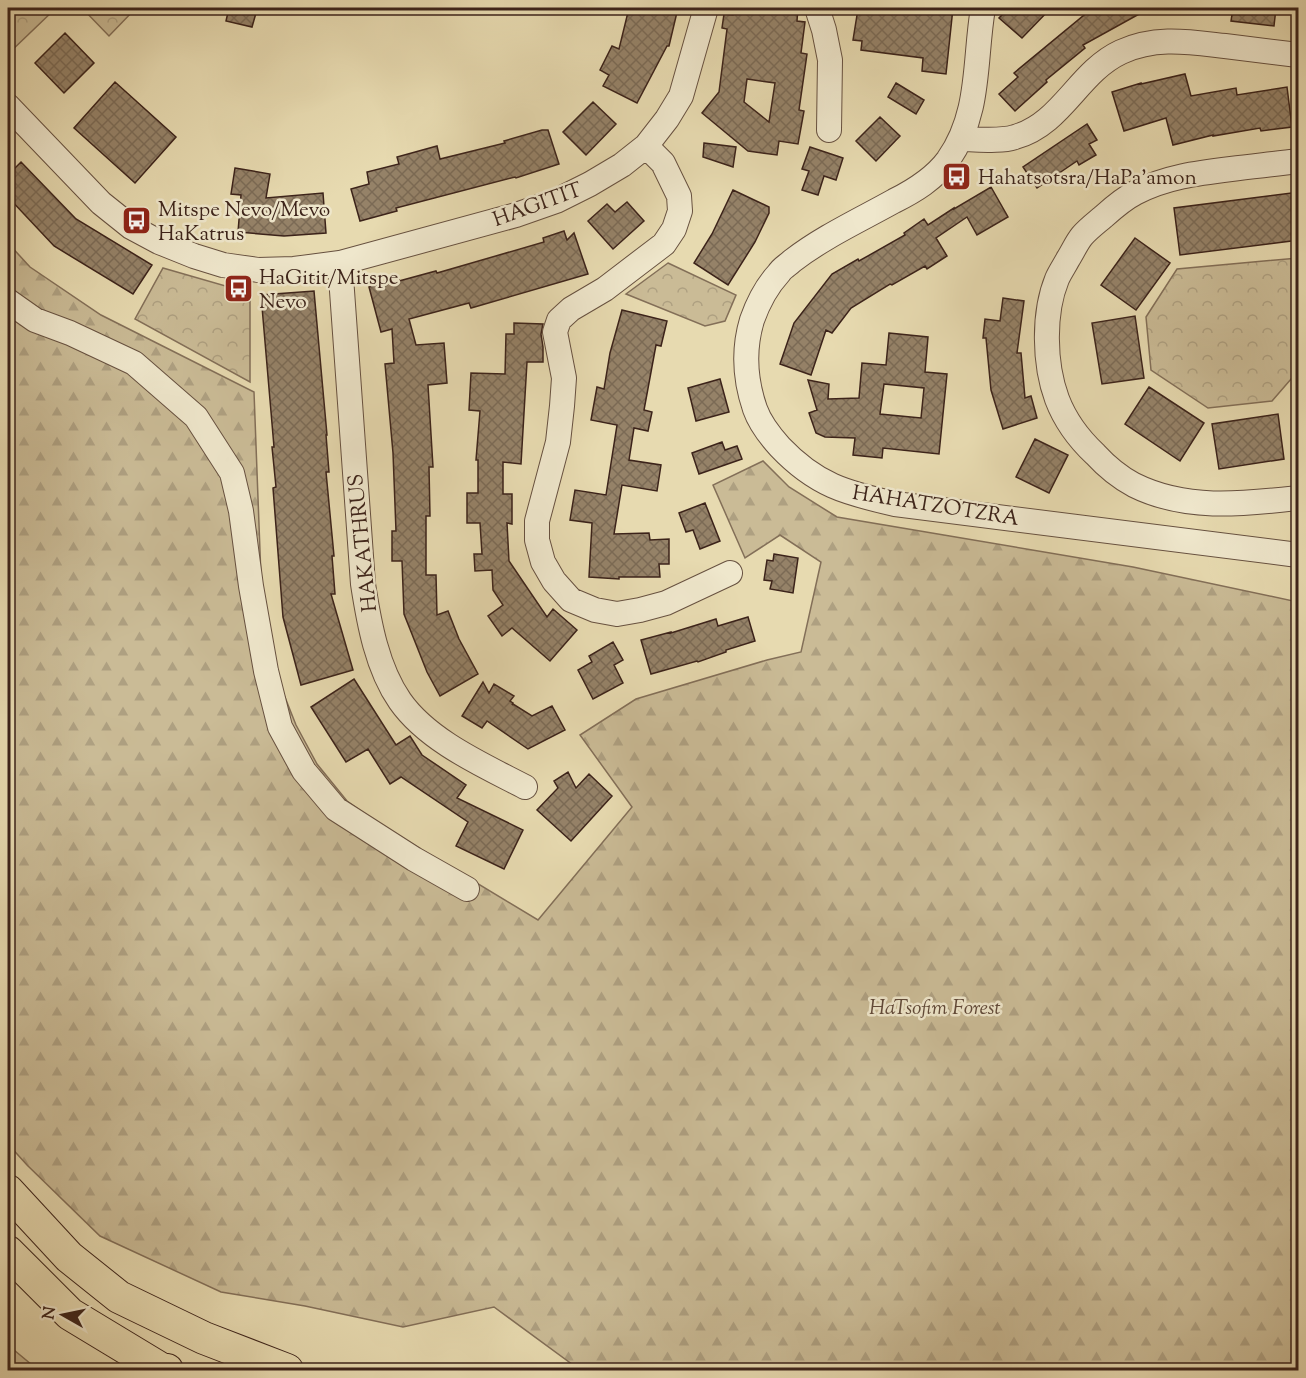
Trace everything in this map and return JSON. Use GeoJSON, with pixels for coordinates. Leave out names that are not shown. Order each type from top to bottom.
{"type":"FeatureCollection","features":[{"type":"Feature","properties":{"kind":"main road"},"geometry":{"type":"LineString","coordinates":[[8,1191],[69,1257],[119,1297],[204,1338],[287,1371]]}},
{"type":"Feature","properties":{"kind":"main road"},"geometry":{"type":"LineString","coordinates":[[8,1252],[70,1314],[167,1371]]}},
{"type":"Feature","properties":{"kind":"street","name":"HAGITIT"},"geometry":{"type":"LineString","coordinates":[[8,106],[101,203],[131,226],[159,242],[223,265],[258,270],[294,269],[340,263],[516,215],[556,201],[614,170],[646,146],[681,96],[706,8]]}},
{"type":"Feature","properties":{"kind":"street"},"geometry":{"type":"LineString","coordinates":[[817,8],[830,60],[829,130]]}},
{"type":"Feature","properties":{"kind":"street","name":"HAHATZOTZRA"},"geometry":{"type":"LineString","coordinates":[[983,8],[979,31],[976,86],[967,123],[947,161],[930,179],[908,194],[819,242],[800,255],[779,272],[759,301],[746,348],[746,372],[750,394],[758,416],[771,437],[795,462],[824,482],[844,491],[871,498],[896,504],[1299,555]]}},
{"type":"Feature","properties":{"kind":"street"},"geometry":{"type":"LineString","coordinates":[[960,139],[1014,138],[1034,130],[1050,119],[1089,74],[1104,61],[1123,51],[1147,44],[1166,41],[1190,42],[1299,55]]}},
{"type":"Feature","properties":{"kind":"street"},"geometry":{"type":"LineString","coordinates":[[646,146],[663,163],[679,196],[680,211],[674,229],[664,244],[605,289],[571,309],[559,320],[555,332],[564,378],[562,406],[558,442],[537,521],[537,540],[543,562],[554,581],[571,600],[595,610],[617,614],[666,603],[730,573]]}},
{"type":"Feature","properties":{"kind":"street"},"geometry":{"type":"LineString","coordinates":[[1299,161],[1174,177],[1133,194],[1082,236],[1071,254],[1057,279],[1051,301],[1046,340],[1049,366],[1057,398],[1070,424],[1086,446],[1108,468],[1134,484],[1164,496],[1196,503],[1224,504],[1299,498]]}},
{"type":"Feature","properties":{"kind":"street","name":"HAKATHRUS"},"geometry":{"type":"LineString","coordinates":[[340,263],[363,584],[376,648],[387,678],[400,702],[422,725],[451,747],[525,787]]}},
{"type":"Feature","properties":{"kind":"street"},"geometry":{"type":"LineString","coordinates":[[8,301],[35,320],[70,333],[134,363],[196,417],[232,473],[266,671],[280,726],[304,771],[336,809],[414,859],[467,889]]}},
{"type":"Feature","properties":{"kind":"green space"},"geometry":{"type":"Polygon","coordinates":[[[8,8],[56,8],[8,54],[8,8]]]}},
{"type":"Feature","properties":{"kind":"green space"},"geometry":{"type":"Polygon","coordinates":[[[82,8],[136,8],[109,36],[82,8]]]}},
{"type":"Feature","properties":{"kind":"green space","name":"HaTsofim Forest"},"geometry":{"type":"Polygon","coordinates":[[[8,243],[30,267],[101,315],[254,392],[262,604],[275,672],[296,725],[317,764],[347,801],[384,827],[538,920],[632,807],[580,735],[636,699],[801,652],[821,562],[780,535],[745,558],[713,485],[763,461],[789,487],[837,517],[1133,567],[1298,602],[1298,1370],[580,1370],[494,1307],[403,1327],[305,1306],[221,1292],[100,1236],[8,1144],[8,243]]]}},
{"type":"Feature","properties":{"kind":"green space"},"geometry":{"type":"Polygon","coordinates":[[[1298,258],[1298,371],[1272,401],[1208,408],[1151,370],[1146,317],[1177,269],[1298,258]]]}},
{"type":"Feature","properties":{"kind":"green space"},"geometry":{"type":"Polygon","coordinates":[[[668,263],[736,295],[725,321],[705,326],[626,294],[668,263]]]}},
{"type":"Feature","properties":{"kind":"green space"},"geometry":{"type":"Polygon","coordinates":[[[163,268],[250,293],[250,382],[135,319],[163,268]]]}},
{"type":"Feature","properties":{"kind":"green space"},"geometry":{"type":"Polygon","coordinates":[[[8,1345],[38,1370],[8,1370],[8,1345]]]}},
{"type":"Feature","properties":{"kind":"building"},"geometry":{"type":"Polygon","coordinates":[[[229,8],[256,13],[252,27],[226,21],[229,8]]]}},
{"type":"Feature","properties":{"kind":"building"},"geometry":{"type":"Polygon","coordinates":[[[629,8],[678,8],[669,46],[637,103],[603,86],[609,75],[600,70],[612,46],[619,49],[629,8]]]}},
{"type":"Feature","properties":{"kind":"building"},"geometry":{"type":"Polygon","coordinates":[[[734,8],[798,8],[797,21],[805,22],[801,53],[807,54],[799,110],[804,111],[798,144],[779,141],[777,155],[748,151],[702,113],[719,92],[727,29],[722,28],[724,14],[733,15],[734,8]],[[747,79],[744,102],[769,122],[775,83],[747,79]]]}},
{"type":"Feature","properties":{"kind":"building"},"geometry":{"type":"Polygon","coordinates":[[[868,8],[953,8],[946,74],[922,71],[923,58],[861,50],[862,41],[853,40],[858,9],[868,11],[868,8]]]}},
{"type":"Feature","properties":{"kind":"building"},"geometry":{"type":"Polygon","coordinates":[[[1009,8],[1051,8],[1022,38],[999,18],[1009,8]]]}},
{"type":"Feature","properties":{"kind":"building"},"geometry":{"type":"Polygon","coordinates":[[[1091,8],[1150,8],[1083,45],[1085,48],[1046,80],[1047,82],[1015,111],[999,94],[1018,77],[1014,73],[1084,15],[1082,12],[1091,8]]]}},
{"type":"Feature","properties":{"kind":"building"},"geometry":{"type":"Polygon","coordinates":[[[1233,8],[1276,8],[1274,26],[1231,21],[1233,8]]]}},
{"type":"Feature","properties":{"kind":"building"},"geometry":{"type":"Polygon","coordinates":[[[65,33],[94,63],[64,93],[35,63],[65,33]]]}},
{"type":"Feature","properties":{"kind":"building"},"geometry":{"type":"Polygon","coordinates":[[[1185,74],[1191,96],[1236,88],[1237,95],[1287,87],[1292,127],[1261,131],[1260,128],[1213,135],[1173,145],[1166,118],[1124,131],[1112,92],[1185,74]]]}},
{"type":"Feature","properties":{"kind":"building"},"geometry":{"type":"Polygon","coordinates":[[[115,82],[176,137],[135,183],[74,128],[115,82]]]}},
{"type":"Feature","properties":{"kind":"building"},"geometry":{"type":"Polygon","coordinates":[[[896,83],[924,100],[916,114],[888,97],[896,83]]]}},
{"type":"Feature","properties":{"kind":"building"},"geometry":{"type":"Polygon","coordinates":[[[593,102],[616,124],[586,155],[563,132],[593,102]]]}},
{"type":"Feature","properties":{"kind":"building"},"geometry":{"type":"Polygon","coordinates":[[[880,117],[900,136],[876,161],[856,141],[880,117]]]}},
{"type":"Feature","properties":{"kind":"building"},"geometry":{"type":"Polygon","coordinates":[[[1087,124],[1097,140],[1089,144],[1096,155],[1079,165],[1077,161],[1037,188],[1023,167],[1087,124]]]}},
{"type":"Feature","properties":{"kind":"building"},"geometry":{"type":"Polygon","coordinates":[[[548,130],[559,164],[516,178],[396,208],[397,211],[360,221],[351,189],[369,184],[367,172],[399,164],[397,157],[437,146],[440,159],[505,143],[504,141],[548,130]]]}},
{"type":"Feature","properties":{"kind":"building"},"geometry":{"type":"Polygon","coordinates":[[[704,143],[736,147],[733,167],[703,157],[704,143]]]}},
{"type":"Feature","properties":{"kind":"building"},"geometry":{"type":"Polygon","coordinates":[[[810,147],[843,158],[836,180],[824,176],[818,195],[802,190],[809,171],[802,169],[810,147]]]}},
{"type":"Feature","properties":{"kind":"building"},"geometry":{"type":"Polygon","coordinates":[[[21,162],[76,219],[152,265],[133,294],[54,246],[8,197],[8,175],[21,162]]]}},
{"type":"Feature","properties":{"kind":"building"},"geometry":{"type":"Polygon","coordinates":[[[235,168],[270,174],[266,198],[323,193],[326,233],[284,236],[238,232],[241,195],[231,194],[235,168]]]}},
{"type":"Feature","properties":{"kind":"building"},"geometry":{"type":"Polygon","coordinates":[[[991,187],[1008,217],[977,235],[967,217],[936,238],[947,256],[927,269],[925,266],[892,285],[890,284],[851,308],[832,333],[826,330],[811,375],[780,364],[794,323],[832,274],[905,235],[904,233],[924,219],[928,225],[991,187]]]}},
{"type":"Feature","properties":{"kind":"building"},"geometry":{"type":"Polygon","coordinates":[[[733,190],[769,207],[769,213],[755,242],[728,285],[694,263],[712,234],[733,190]]]}},
{"type":"Feature","properties":{"kind":"building"},"geometry":{"type":"Polygon","coordinates":[[[1299,192],[1299,240],[1180,255],[1174,208],[1299,192]]]}},
{"type":"Feature","properties":{"kind":"building"},"geometry":{"type":"Polygon","coordinates":[[[627,202],[644,221],[613,249],[588,221],[607,204],[615,212],[627,202]]]}},
{"type":"Feature","properties":{"kind":"building"},"geometry":{"type":"Polygon","coordinates":[[[564,231],[567,240],[574,233],[588,274],[471,308],[469,303],[409,319],[416,345],[444,343],[447,383],[428,385],[433,467],[429,467],[430,516],[426,516],[426,575],[436,575],[437,615],[448,611],[459,639],[478,674],[440,696],[427,672],[404,614],[402,561],[392,561],[392,531],[396,531],[393,453],[385,364],[394,363],[392,329],[381,332],[369,287],[436,271],[437,273],[544,242],[543,238],[564,231]]]}},
{"type":"Feature","properties":{"kind":"building"},"geometry":{"type":"Polygon","coordinates":[[[1135,238],[1170,263],[1136,310],[1101,285],[1135,238]]]}},
{"type":"Feature","properties":{"kind":"building"},"geometry":{"type":"Polygon","coordinates":[[[314,291],[327,435],[329,472],[326,472],[334,556],[332,556],[335,594],[331,594],[353,670],[301,685],[283,617],[273,488],[276,487],[272,447],[274,447],[261,295],[314,291]]]}},
{"type":"Feature","properties":{"kind":"building"},"geometry":{"type":"Polygon","coordinates":[[[1003,298],[1024,301],[1017,353],[1021,353],[1025,398],[1031,396],[1037,418],[1003,429],[991,390],[986,338],[983,338],[985,319],[1000,321],[1003,298]]]}},
{"type":"Feature","properties":{"kind":"building"},"geometry":{"type":"Polygon","coordinates":[[[622,310],[667,321],[661,346],[656,345],[644,410],[652,412],[648,431],[634,428],[629,460],[661,465],[657,491],[622,485],[614,534],[649,533],[650,540],[669,539],[669,564],[659,564],[660,577],[619,577],[619,579],[589,577],[592,523],[570,520],[575,490],[606,495],[617,425],[591,420],[597,387],[604,389],[610,353],[622,310]]]}},
{"type":"Feature","properties":{"kind":"building"},"geometry":{"type":"Polygon","coordinates":[[[1135,316],[1144,378],[1102,384],[1092,323],[1135,316]]]}},
{"type":"Feature","properties":{"kind":"building"},"geometry":{"type":"Polygon","coordinates":[[[514,323],[543,324],[541,334],[543,362],[527,362],[521,464],[503,462],[503,494],[512,494],[512,524],[507,523],[509,561],[547,617],[553,609],[577,630],[550,661],[512,628],[502,636],[488,616],[503,605],[493,590],[492,570],[475,571],[474,554],[482,554],[480,523],[467,523],[467,493],[478,493],[478,460],[476,460],[480,411],[469,410],[471,373],[505,374],[506,334],[514,334],[514,323]]]}},
{"type":"Feature","properties":{"kind":"building"},"geometry":{"type":"Polygon","coordinates":[[[889,333],[928,337],[925,372],[947,374],[939,454],[883,448],[882,458],[853,455],[855,438],[825,437],[816,433],[809,413],[817,410],[808,380],[829,384],[828,399],[859,398],[862,363],[886,365],[889,333]],[[884,384],[880,414],[921,418],[924,388],[884,384]]]}},
{"type":"Feature","properties":{"kind":"building"},"geometry":{"type":"Polygon","coordinates":[[[720,379],[729,412],[696,421],[688,388],[720,379]]]}},
{"type":"Feature","properties":{"kind":"building"},"geometry":{"type":"Polygon","coordinates":[[[1149,387],[1204,423],[1180,461],[1125,424],[1149,387]]]}},
{"type":"Feature","properties":{"kind":"building"},"geometry":{"type":"Polygon","coordinates":[[[1278,414],[1284,459],[1219,469],[1212,424],[1278,414]]]}},
{"type":"Feature","properties":{"kind":"building"},"geometry":{"type":"Polygon","coordinates":[[[1035,439],[1068,455],[1049,493],[1016,477],[1035,439]]]}},
{"type":"Feature","properties":{"kind":"building"},"geometry":{"type":"Polygon","coordinates":[[[722,442],[725,450],[737,446],[742,459],[699,474],[692,453],[722,442]]]}},
{"type":"Feature","properties":{"kind":"building"},"geometry":{"type":"Polygon","coordinates":[[[705,503],[720,541],[700,549],[693,530],[686,532],[679,513],[705,503]]]}},
{"type":"Feature","properties":{"kind":"building"},"geometry":{"type":"Polygon","coordinates":[[[774,554],[798,558],[793,593],[770,589],[772,581],[764,580],[767,560],[773,561],[774,554]]]}},
{"type":"Feature","properties":{"kind":"building"},"geometry":{"type":"Polygon","coordinates":[[[748,617],[755,641],[698,662],[651,674],[641,640],[716,619],[718,626],[748,617]]]}},
{"type":"Feature","properties":{"kind":"building"},"geometry":{"type":"Polygon","coordinates":[[[613,642],[623,660],[614,665],[623,683],[593,699],[578,670],[592,662],[589,656],[613,642]]]}},
{"type":"Feature","properties":{"kind":"building"},"geometry":{"type":"Polygon","coordinates":[[[354,679],[396,745],[410,736],[422,755],[466,785],[457,798],[523,830],[504,869],[456,846],[468,822],[401,777],[390,784],[368,749],[346,762],[311,707],[354,679]]]}},
{"type":"Feature","properties":{"kind":"building"},"geometry":{"type":"Polygon","coordinates":[[[483,682],[489,693],[494,684],[514,696],[510,701],[512,705],[532,716],[552,706],[565,730],[528,749],[487,721],[482,728],[462,716],[483,682]]]}},
{"type":"Feature","properties":{"kind":"building"},"geometry":{"type":"Polygon","coordinates":[[[568,772],[576,788],[589,774],[612,796],[571,841],[537,810],[558,788],[554,781],[568,772]]]}},
{"type":"Feature","properties":{"kind":"place","name":"Hahatsotsra/HaPa'amon"},"geometry":{"type":"Point","coordinates":[957,177]}},
{"type":"Feature","properties":{"kind":"place","name":"Mitspe Nevo/Mevo HaKatrus"},"geometry":{"type":"Point","coordinates":[137,221]}},
{"type":"Feature","properties":{"kind":"place","name":"HaGitit/Mitspe Nevo"},"geometry":{"type":"Point","coordinates":[238,289]}}]}
